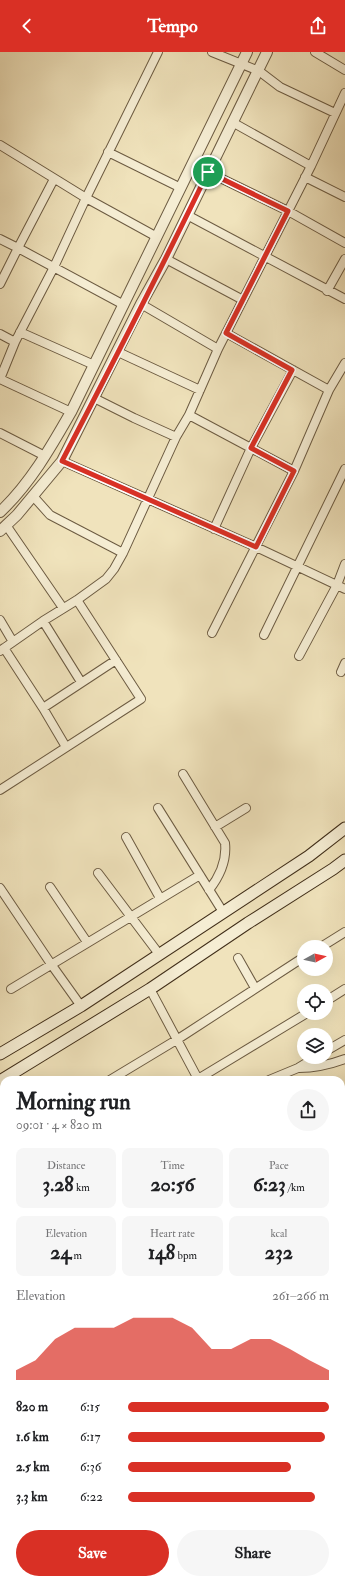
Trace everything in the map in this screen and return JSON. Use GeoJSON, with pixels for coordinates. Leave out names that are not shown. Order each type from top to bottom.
{"type":"FeatureCollection","features":[{"type":"Feature","properties":{"kind":"main road"},"geometry":{"type":"LineString","coordinates":[[0,1054],[81,1006],[309,856],[345,828]]}},
{"type":"Feature","properties":{"kind":"main road"},"geometry":{"type":"LineString","coordinates":[[10,1076],[150,989],[248,923],[333,870],[345,860]]}},
{"type":"Feature","properties":{"kind":"street"},"geometry":{"type":"LineString","coordinates":[[71,412],[0,379],[15,342],[54,267],[108,152],[158,52]]}},
{"type":"Feature","properties":{"kind":"street"},"geometry":{"type":"LineString","coordinates":[[212,52],[258,72],[280,87],[335,113]]}},
{"type":"Feature","properties":{"kind":"street"},"geometry":{"type":"LineString","coordinates":[[0,512],[13,500],[45,456],[71,412],[247,52]]}},
{"type":"Feature","properties":{"kind":"street"},"geometry":{"type":"LineString","coordinates":[[63,608],[3,528],[17,515],[62,461],[141,304],[166,259],[267,52]]}},
{"type":"Feature","properties":{"kind":"street"},"geometry":{"type":"LineString","coordinates":[[315,52],[345,70]]}},
{"type":"Feature","properties":{"kind":"street"},"geometry":{"type":"LineString","coordinates":[[66,747],[43,708],[2,649],[77,600],[106,579],[114,569],[123,553],[218,349],[311,166],[345,93]]}},
{"type":"Feature","properties":{"kind":"street"},"geometry":{"type":"LineString","coordinates":[[232,122],[311,166]]}},
{"type":"Feature","properties":{"kind":"street"},"geometry":{"type":"LineString","coordinates":[[0,144],[86,198],[157,237]]}},
{"type":"Feature","properties":{"kind":"street"},"geometry":{"type":"LineString","coordinates":[[108,152],[181,188]]}},
{"type":"Feature","properties":{"kind":"street"},"geometry":{"type":"LineString","coordinates":[[208,172],[288,211],[345,243]]}},
{"type":"Feature","properties":{"kind":"street"},"geometry":{"type":"LineString","coordinates":[[305,177],[345,197]]}},
{"type":"Feature","properties":{"kind":"street"},"geometry":{"type":"LineString","coordinates":[[0,284],[54,179]]}},
{"type":"Feature","properties":{"kind":"street"},"geometry":{"type":"LineString","coordinates":[[187,215],[327,291],[345,299]]}},
{"type":"Feature","properties":{"kind":"street"},"geometry":{"type":"LineString","coordinates":[[0,239],[124,305]]}},
{"type":"Feature","properties":{"kind":"street"},"geometry":{"type":"LineString","coordinates":[[166,259],[243,300]]}},
{"type":"Feature","properties":{"kind":"street"},"geometry":{"type":"LineString","coordinates":[[327,291],[345,259]]}},
{"type":"Feature","properties":{"kind":"street"},"geometry":{"type":"LineString","coordinates":[[141,304],[218,349]]}},
{"type":"Feature","properties":{"kind":"street"},"geometry":{"type":"LineString","coordinates":[[20,332],[94,365]]}},
{"type":"Feature","properties":{"kind":"street"},"geometry":{"type":"LineString","coordinates":[[226,333],[329,390]]}},
{"type":"Feature","properties":{"kind":"street"},"geometry":{"type":"LineString","coordinates":[[0,334],[15,342]]}},
{"type":"Feature","properties":{"kind":"street"},"geometry":{"type":"LineString","coordinates":[[118,352],[200,390]]}},
{"type":"Feature","properties":{"kind":"street"},"geometry":{"type":"LineString","coordinates":[[212,633],[294,471],[329,390],[345,363]]}},
{"type":"Feature","properties":{"kind":"street"},"geometry":{"type":"LineString","coordinates":[[214,529],[251,448],[292,370]]}},
{"type":"Feature","properties":{"kind":"street"},"geometry":{"type":"LineString","coordinates":[[94,398],[176,437]]}},
{"type":"Feature","properties":{"kind":"street"},"geometry":{"type":"LineString","coordinates":[[188,415],[294,471]]}},
{"type":"Feature","properties":{"kind":"street"},"geometry":{"type":"LineString","coordinates":[[0,434],[45,456]]}},
{"type":"Feature","properties":{"kind":"street"},"geometry":{"type":"LineString","coordinates":[[62,461],[256,547],[345,589]]}},
{"type":"Feature","properties":{"kind":"street"},"geometry":{"type":"LineString","coordinates":[[264,635],[345,469]]}},
{"type":"Feature","properties":{"kind":"street"},"geometry":{"type":"LineString","coordinates":[[33,496],[50,515],[123,553]]}},
{"type":"Feature","properties":{"kind":"street"},"geometry":{"type":"LineString","coordinates":[[299,656],[337,585],[345,564]]}},
{"type":"Feature","properties":{"kind":"street"},"geometry":{"type":"LineString","coordinates":[[0,790],[141,699],[77,600]]}},
{"type":"Feature","properties":{"kind":"street"},"geometry":{"type":"LineString","coordinates":[[0,620],[13,642]]}},
{"type":"Feature","properties":{"kind":"street"},"geometry":{"type":"LineString","coordinates":[[43,621],[81,682]]}},
{"type":"Feature","properties":{"kind":"street"},"geometry":{"type":"LineString","coordinates":[[43,708],[116,660]]}},
{"type":"Feature","properties":{"kind":"street"},"geometry":{"type":"LineString","coordinates":[[341,672],[345,663]]}},
{"type":"Feature","properties":{"kind":"street"},"geometry":{"type":"LineString","coordinates":[[183,774],[225,843],[225,855],[220,876],[209,890]]}},
{"type":"Feature","properties":{"kind":"street"},"geometry":{"type":"LineString","coordinates":[[158,808],[223,912]]}},
{"type":"Feature","properties":{"kind":"street"},"geometry":{"type":"LineString","coordinates":[[215,827],[246,808]]}},
{"type":"Feature","properties":{"kind":"street"},"geometry":{"type":"LineString","coordinates":[[126,838],[160,898]]}},
{"type":"Feature","properties":{"kind":"street"},"geometry":{"type":"LineString","coordinates":[[98,873],[159,954]]}},
{"type":"Feature","properties":{"kind":"street"},"geometry":{"type":"LineString","coordinates":[[11,989],[200,875]]}},
{"type":"Feature","properties":{"kind":"street"},"geometry":{"type":"LineString","coordinates":[[50,886],[87,942]]}},
{"type":"Feature","properties":{"kind":"street"},"geometry":{"type":"LineString","coordinates":[[0,888],[81,1006]]}},
{"type":"Feature","properties":{"kind":"street"},"geometry":{"type":"LineString","coordinates":[[332,940],[345,932]]}},
{"type":"Feature","properties":{"kind":"street"},"geometry":{"type":"LineString","coordinates":[[238,958],[254,988]]}},
{"type":"Feature","properties":{"kind":"street"},"geometry":{"type":"LineString","coordinates":[[117,1076],[178,1039],[297,961]]}},
{"type":"Feature","properties":{"kind":"street"},"geometry":{"type":"LineString","coordinates":[[150,989],[178,1039],[196,1076]]}},
{"type":"Feature","properties":{"kind":"street"},"geometry":{"type":"LineString","coordinates":[[333,997],[345,989]]}},
{"type":"Feature","properties":{"kind":"street"},"geometry":{"type":"LineString","coordinates":[[205,1076],[297,1019]]}},
{"type":"Feature","properties":{"kind":"street"},"geometry":{"type":"LineString","coordinates":[[333,1047],[345,1040]]}},
{"type":"Feature","properties":{"kind":"street"},"geometry":{"type":"LineString","coordinates":[[298,1068],[328,1066],[345,1060]]}},
{"type":"Feature","properties":{"kind":"street"},"geometry":{"type":"LineString","coordinates":[[279,1076],[305,1064]]}},
{"type":"Feature","properties":{"kind":"route"},"geometry":{"type":"LineString","coordinates":[[208,172],[288,211],[226,333],[292,370],[251,448],[294,471],[256,547],[62,461],[141,304],[166,259],[208,172]]}}]}
